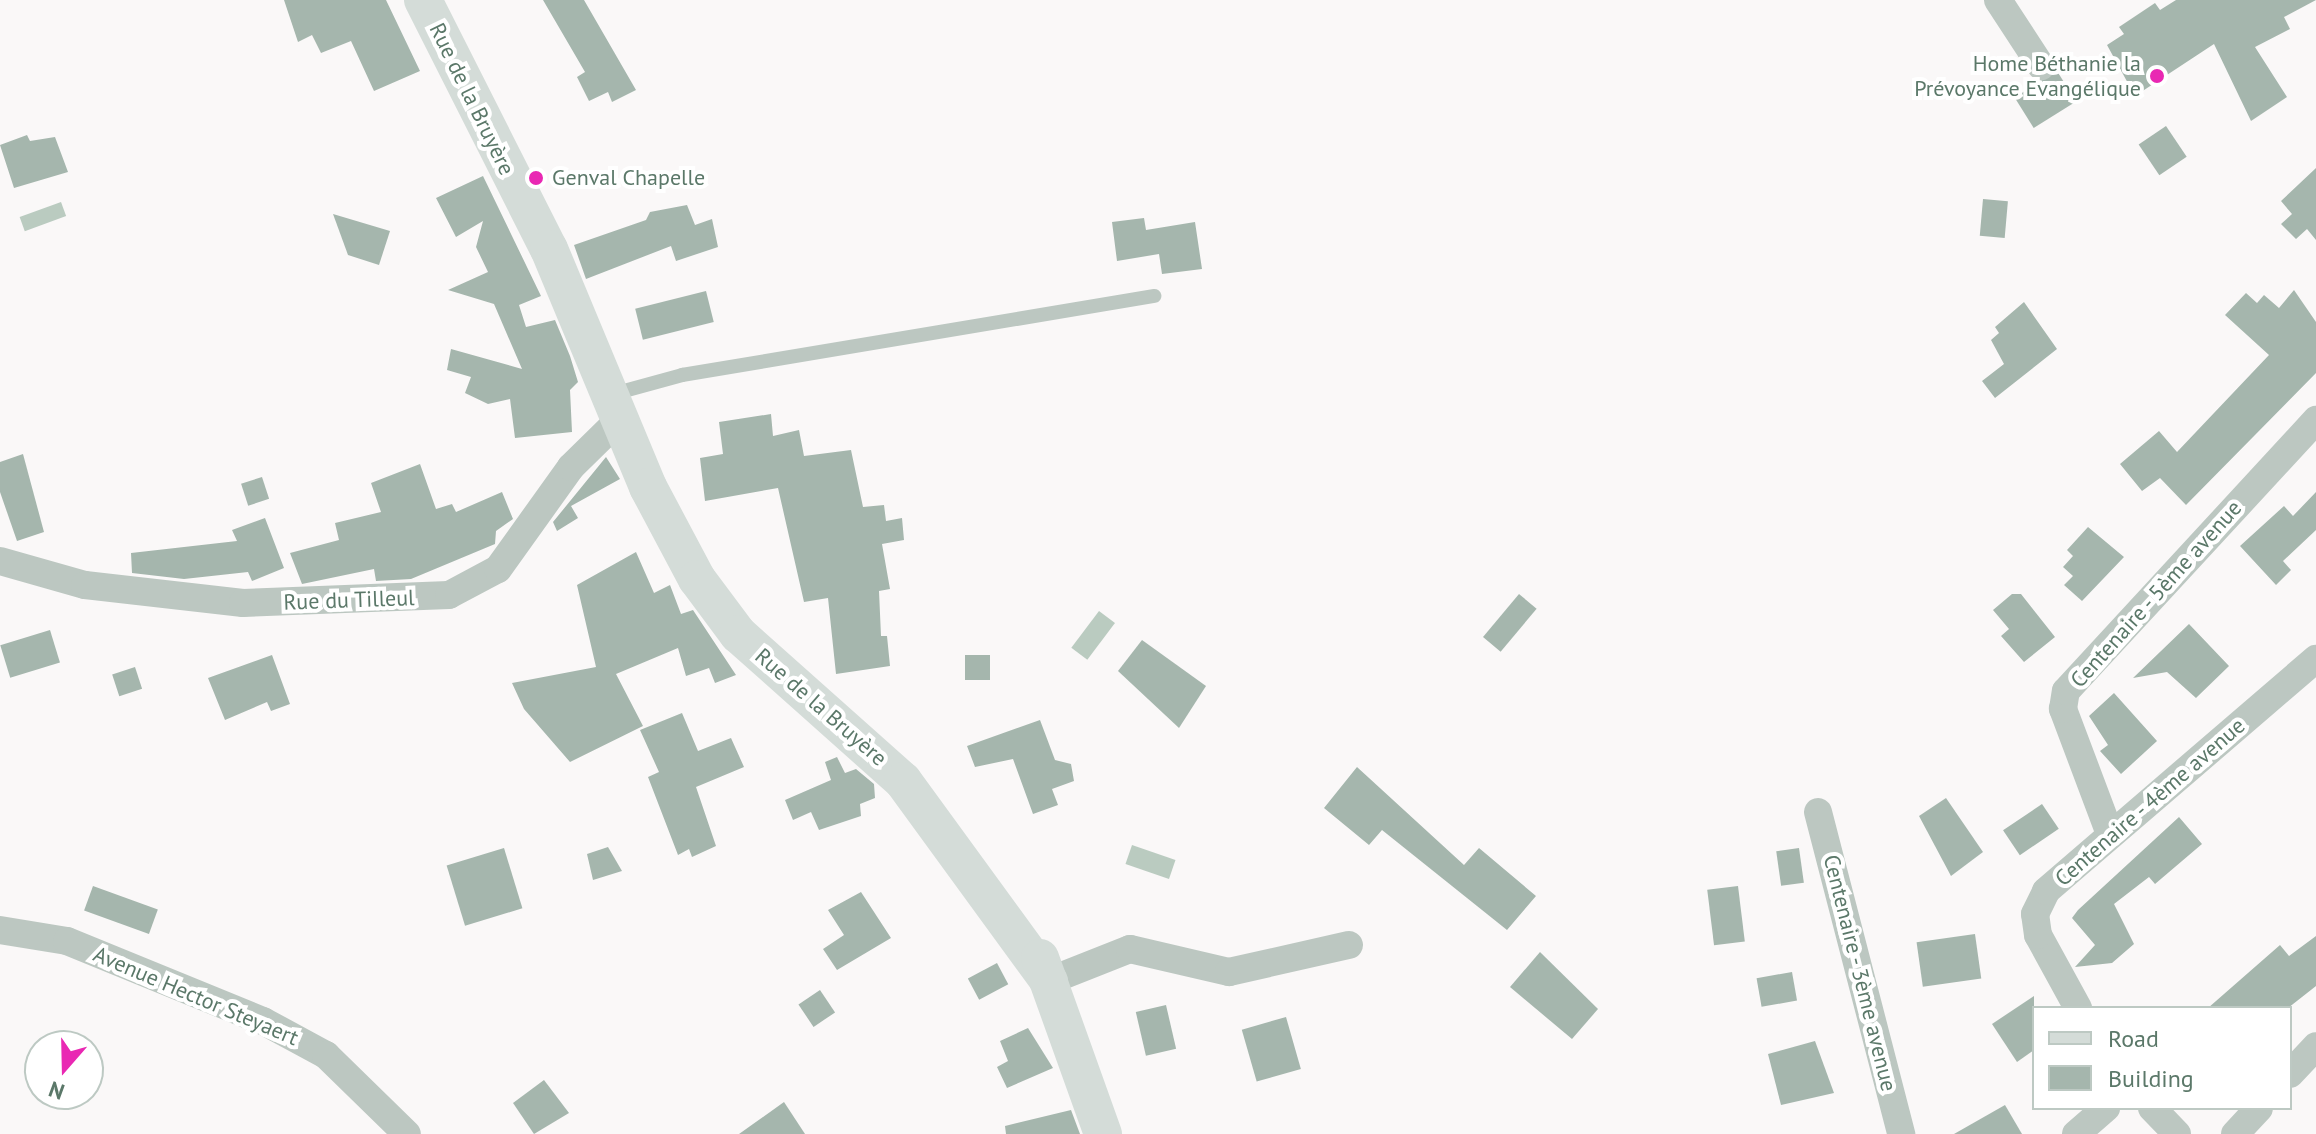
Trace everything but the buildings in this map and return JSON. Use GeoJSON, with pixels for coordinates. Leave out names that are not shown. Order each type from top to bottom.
{"type":"FeatureCollection","features":[{"type":"Feature","properties":{"kind":"main road","name":"Rue de la Bruyère"},"geometry":{"type":"LineString","coordinates":[[423,0],[617,405],[749,614],[896,742],[943,797],[1049,981],[1103,1134]]}},
{"type":"Feature","properties":{"kind":"street"},"geometry":{"type":"LineString","coordinates":[[1998,0],[2041,66]]}},
{"type":"Feature","properties":{"kind":"street","name":"Rue du Tilleul"},"geometry":{"type":"LineString","coordinates":[[0,561],[85,585],[243,603],[449,595],[498,569],[617,405]]}},
{"type":"Feature","properties":{"kind":"street","name":"Centenaire - 5ème avenue"},"geometry":{"type":"LineString","coordinates":[[2110,834],[2063,709],[2066,691],[2316,420]]}},
{"type":"Feature","properties":{"kind":"street","name":"Centenaire - 4ème avenue"},"geometry":{"type":"LineString","coordinates":[[2077,1006],[2038,935],[2035,914],[2046,891],[2316,659]]}},
{"type":"Feature","properties":{"kind":"street","name":"Centenaire - 3ème avenue"},"geometry":{"type":"LineString","coordinates":[[1818,812],[1901,1134]]}},
{"type":"Feature","properties":{"kind":"street","name":"Avenue Hector Steyaert"},"geometry":{"type":"LineString","coordinates":[[0,930],[67,941],[263,1021],[326,1055],[407,1134]]}},
{"type":"Feature","properties":{"kind":"street"},"geometry":{"type":"LineString","coordinates":[[1049,981],[1130,949],[1229,972],[1349,945]]}},
{"type":"Feature","properties":{"kind":"street"},"geometry":{"type":"LineString","coordinates":[[2292,1072],[2316,1046]]}},
{"type":"Feature","properties":{"kind":"street"},"geometry":{"type":"LineString","coordinates":[[2076,1134],[2104,1110]]}},
{"type":"Feature","properties":{"kind":"street"},"geometry":{"type":"LineString","coordinates":[[2154,1110],[2177,1134]]}},
{"type":"Feature","properties":{"kind":"street"},"geometry":{"type":"LineString","coordinates":[[2235,1134],[2257,1110]]}},
{"type":"Feature","properties":{"kind":"lane"},"geometry":{"type":"LineString","coordinates":[[617,405],[682,375],[1154,296]]}},
{"type":"Feature","properties":{"kind":"shaded area"},"geometry":{"type":"Polygon","coordinates":[[[61,202],[66,216],[25,231],[20,217],[61,202]]]}},
{"type":"Feature","properties":{"kind":"shaded area"},"geometry":{"type":"Polygon","coordinates":[[[1099,611],[1115,623],[1087,660],[1071,648],[1099,611]]]}},
{"type":"Feature","properties":{"kind":"shaded area"},"geometry":{"type":"Polygon","coordinates":[[[1132,845],[1175,860],[1169,879],[1125,864],[1132,845]]]}},
{"type":"Feature","properties":{"kind":"place","name":"Home Béthanie la Prévoyance Evangélique"},"geometry":{"type":"Point","coordinates":[2157,76]}},
{"type":"Feature","properties":{"kind":"place","name":"Genval Chapelle"},"geometry":{"type":"Point","coordinates":[536,178]}}]}
